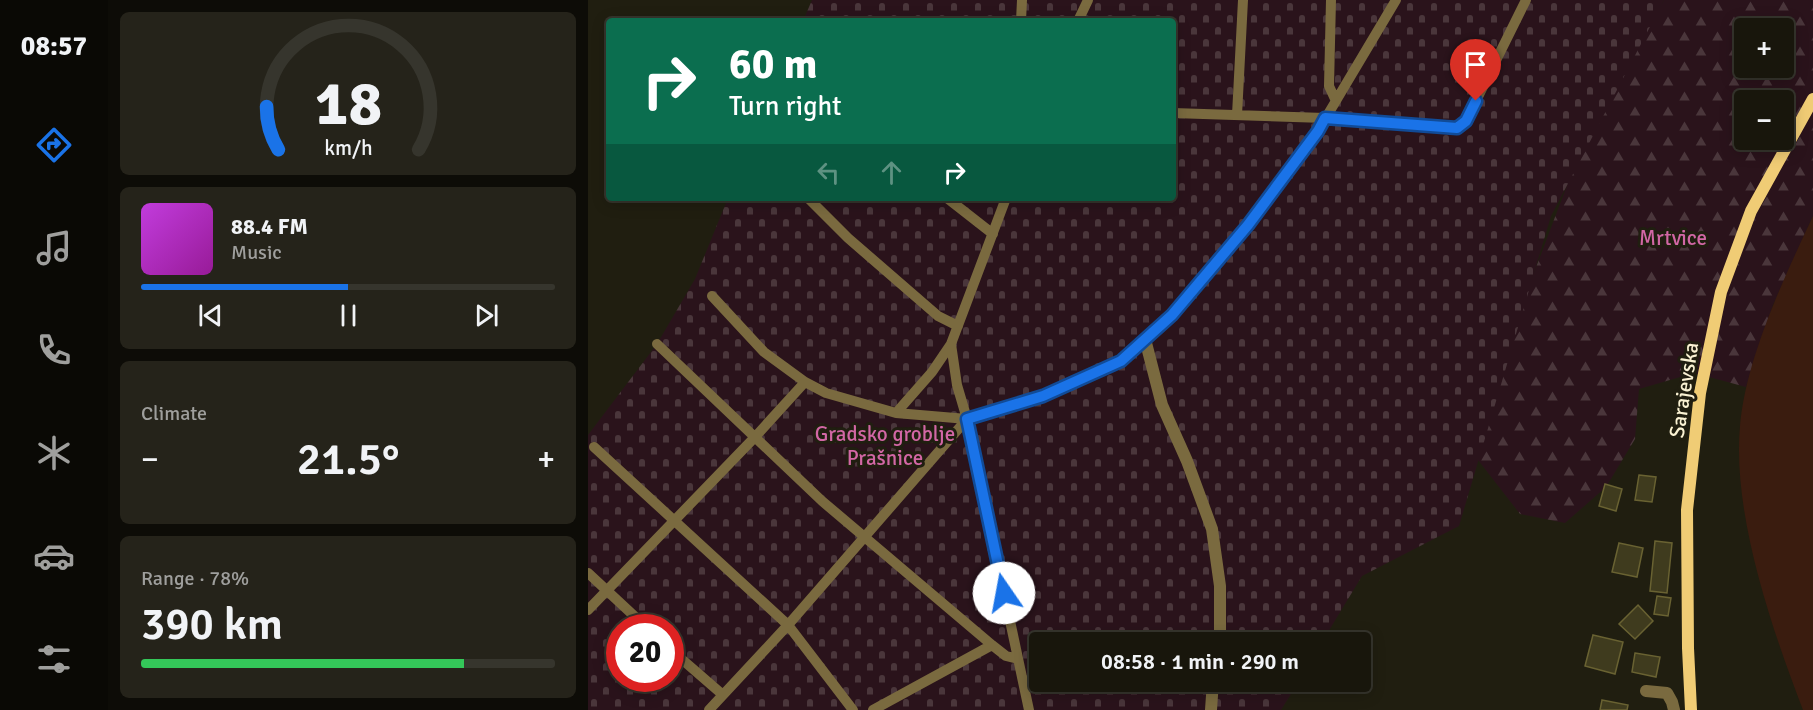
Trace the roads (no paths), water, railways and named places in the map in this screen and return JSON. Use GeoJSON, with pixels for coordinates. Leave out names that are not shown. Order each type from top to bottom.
{"type":"FeatureCollection","features":[{"type":"Feature","properties":{"kind":"main road","name":"Sarajevska"},"geometry":{"type":"LineString","coordinates":[[1691,710],[1687,510],[1700,393],[1721,292],[1748,221],[1792,134],[1813,99]]}},
{"type":"Feature","properties":{"kind":"street"},"geometry":{"type":"LineString","coordinates":[[1145,339],[1161,405],[1187,460],[1212,529],[1220,586],[1220,632]]}},
{"type":"Feature","properties":{"kind":"street"},"geometry":{"type":"LineString","coordinates":[[1646,691],[1667,693],[1674,710]]}},
{"type":"Feature","properties":{"kind":"street"},"geometry":{"type":"LineString","coordinates":[[1211,710],[1212,692]]}},
{"type":"Feature","properties":{"kind":"lane"},"geometry":{"type":"LineString","coordinates":[[1021,18],[1022,0]]}},
{"type":"Feature","properties":{"kind":"lane"},"geometry":{"type":"LineString","coordinates":[[1079,18],[1088,0]]}},
{"type":"Feature","properties":{"kind":"lane"},"geometry":{"type":"LineString","coordinates":[[1237,115],[1243,0]]}},
{"type":"Feature","properties":{"kind":"lane"},"geometry":{"type":"LineString","coordinates":[[1330,0],[1329,86],[1335,99]]}},
{"type":"Feature","properties":{"kind":"lane"},"geometry":{"type":"LineString","coordinates":[[712,296],[764,352],[805,382],[826,393],[896,413],[967,419],[1043,396],[1121,361],[1172,315],[1248,225],[1318,131],[1396,0]]}},
{"type":"Feature","properties":{"kind":"lane"},"geometry":{"type":"LineString","coordinates":[[1176,113],[1325,118],[1457,128],[1466,121],[1526,0]]}},
{"type":"Feature","properties":{"kind":"lane"},"geometry":{"type":"LineString","coordinates":[[811,201],[848,238],[929,308],[958,326]]}},
{"type":"Feature","properties":{"kind":"lane"},"geometry":{"type":"LineString","coordinates":[[950,201],[993,234]]}},
{"type":"Feature","properties":{"kind":"lane"},"geometry":{"type":"LineString","coordinates":[[896,413],[932,372],[951,344],[1005,201]]}},
{"type":"Feature","properties":{"kind":"lane"},"geometry":{"type":"LineString","coordinates":[[657,344],[822,501],[992,645],[1006,656],[1018,659]]}},
{"type":"Feature","properties":{"kind":"lane"},"geometry":{"type":"LineString","coordinates":[[951,344],[957,385],[967,419],[1029,710]]}},
{"type":"Feature","properties":{"kind":"lane"},"geometry":{"type":"LineString","coordinates":[[588,610],[805,382]]}},
{"type":"Feature","properties":{"kind":"lane"},"geometry":{"type":"LineString","coordinates":[[709,710],[788,625],[967,419]]}},
{"type":"Feature","properties":{"kind":"lane"},"geometry":{"type":"LineString","coordinates":[[594,447],[788,625],[853,710]]}},
{"type":"Feature","properties":{"kind":"lane"},"geometry":{"type":"LineString","coordinates":[[588,573],[631,614]]}},
{"type":"Feature","properties":{"kind":"lane"},"geometry":{"type":"LineString","coordinates":[[873,710],[992,645]]}},
{"type":"Feature","properties":{"kind":"lane"},"geometry":{"type":"LineString","coordinates":[[684,661],[723,695]]}},
{"type":"Feature","properties":{"kind":"park label","name":"Mrtvice"},"geometry":{"type":"Point","coordinates":[1673,238]}},
{"type":"Feature","properties":{"kind":"park label","name":"Gradsko groblje Prašnice"},"geometry":{"type":"Point","coordinates":[885,446]}}]}
